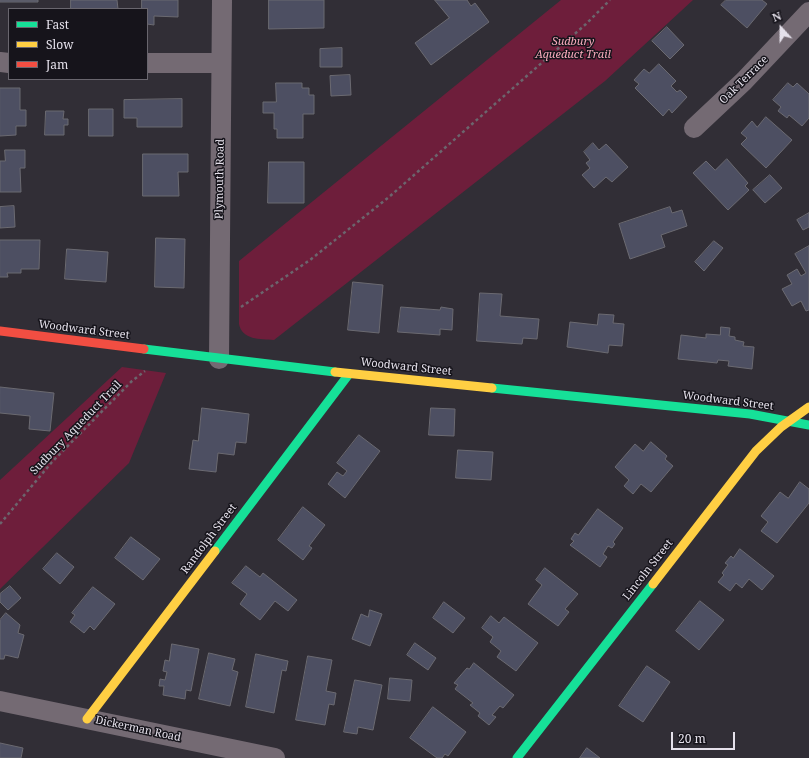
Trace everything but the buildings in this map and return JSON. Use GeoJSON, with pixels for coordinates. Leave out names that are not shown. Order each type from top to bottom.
{"type":"FeatureCollection","features":[{"type":"Feature","properties":{"kind":"street","name":"Plymouth Road"},"geometry":{"type":"LineString","coordinates":[[219,359],[222,0]]}},
{"type":"Feature","properties":{"kind":"street","name":"Oak Terrace"},"geometry":{"type":"LineString","coordinates":[[694,128],[744,81],[809,12]]}},
{"type":"Feature","properties":{"kind":"street"},"geometry":{"type":"LineString","coordinates":[[148,63],[221,63]]}},
{"type":"Feature","properties":{"kind":"street","name":"Woodward Street"},"geometry":{"type":"LineString","coordinates":[[0,331],[349,374],[750,414],[809,425]]}},
{"type":"Feature","properties":{"kind":"street","name":"Randolph Street"},"geometry":{"type":"LineString","coordinates":[[87,719],[349,374]]}},
{"type":"Feature","properties":{"kind":"street","name":"Lincoln Street"},"geometry":{"type":"LineString","coordinates":[[517,758],[756,451],[789,421],[809,407]]}},
{"type":"Feature","properties":{"kind":"street","name":"Dickerman Road"},"geometry":{"type":"LineString","coordinates":[[0,701],[275,758]]}},
{"type":"Feature","properties":{"kind":"path"},"geometry":{"type":"LineString","coordinates":[[239,309],[310,260],[388,197],[586,24],[610,0]]}},
{"type":"Feature","properties":{"kind":"path","name":"Sudbury Aqueduct Trail"},"geometry":{"type":"LineString","coordinates":[[0,524],[52,462],[132,381],[173,353]]}},
{"type":"Feature","properties":{"kind":"green space","name":"Sudbury Aqueduct Trail"},"geometry":{"type":"Polygon","coordinates":[[[561,0],[693,0],[605,81],[274,340],[252,338],[244,333],[239,324],[239,261],[561,0]]]}},
{"type":"Feature","properties":{"kind":"green space"},"geometry":{"type":"Polygon","coordinates":[[[122,367],[166,373],[129,463],[0,589],[0,480],[122,367]]]}},
{"type":"Feature","properties":{"kind":"traffic: fast"},"geometry":{"type":"LineString","coordinates":[[144,349],[335,372]]}},
{"type":"Feature","properties":{"kind":"traffic: fast"},"geometry":{"type":"LineString","coordinates":[[215,551],[349,374]]}},
{"type":"Feature","properties":{"kind":"traffic: fast"},"geometry":{"type":"LineString","coordinates":[[492,388],[750,414],[809,425]]}},
{"type":"Feature","properties":{"kind":"traffic: fast"},"geometry":{"type":"LineString","coordinates":[[517,758],[653,584]]}},
{"type":"Feature","properties":{"kind":"traffic: slow"},"geometry":{"type":"LineString","coordinates":[[335,372],[492,388]]}},
{"type":"Feature","properties":{"kind":"traffic: slow"},"geometry":{"type":"LineString","coordinates":[[653,584],[756,451],[781,427],[809,407]]}},
{"type":"Feature","properties":{"kind":"traffic: slow"},"geometry":{"type":"LineString","coordinates":[[87,719],[215,551]]}},
{"type":"Feature","properties":{"kind":"traffic: jam"},"geometry":{"type":"LineString","coordinates":[[0,331],[144,349]]}}]}
